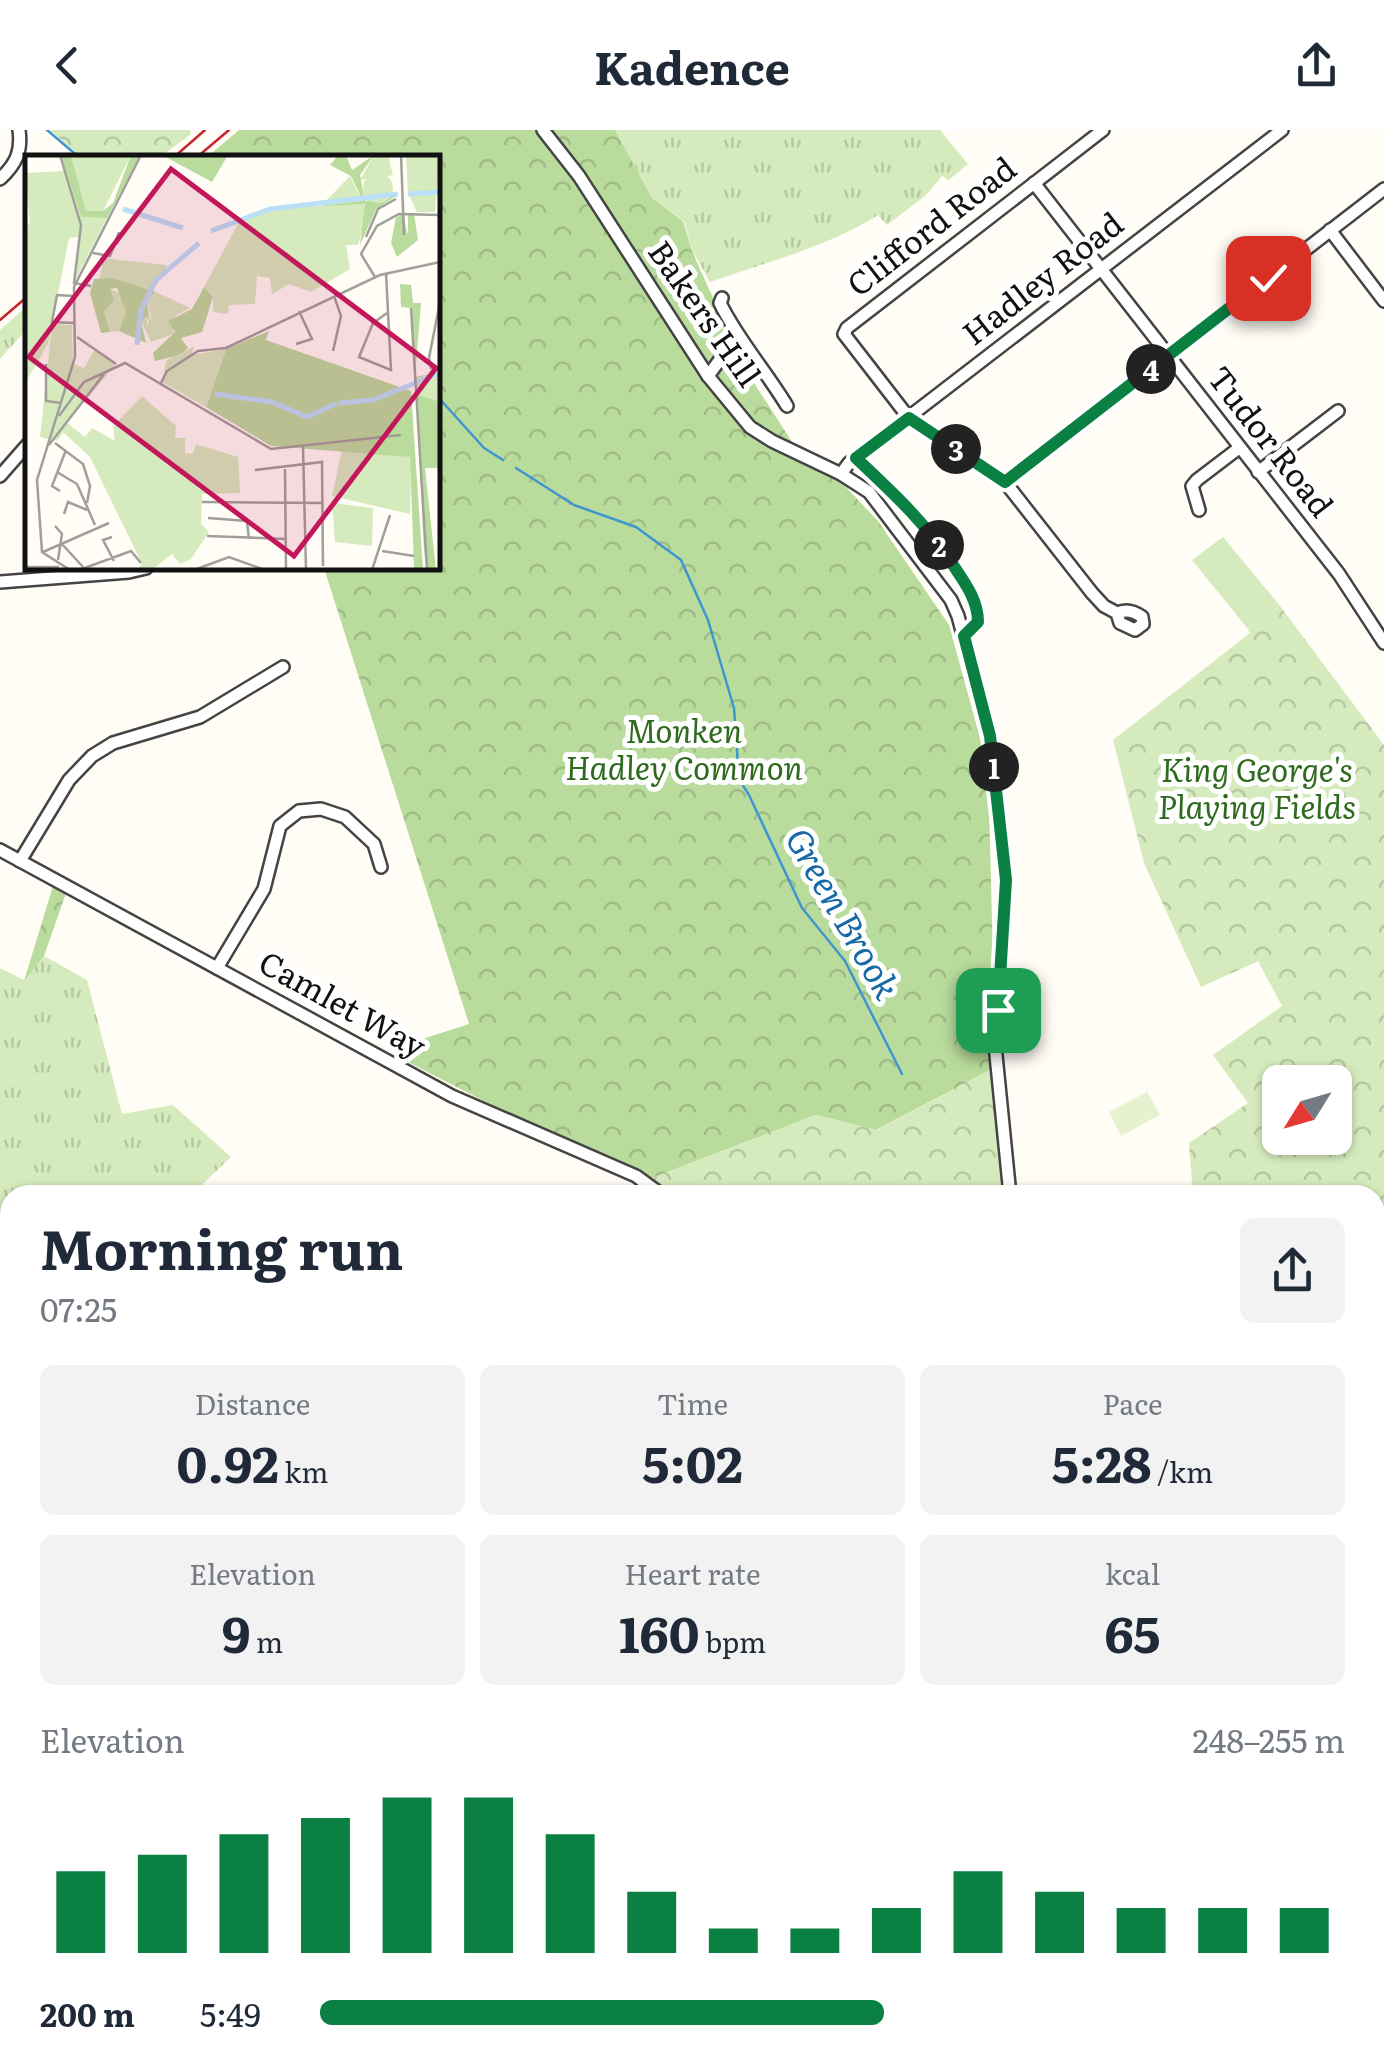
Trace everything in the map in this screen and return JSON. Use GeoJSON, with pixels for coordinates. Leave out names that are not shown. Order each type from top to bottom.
{"type":"FeatureCollection","features":[{"type":"Feature","properties":{"kind":"street","name":"Bakers Hill"},"geometry":{"type":"LineString","coordinates":[[543,130],[579,176],[708,376],[750,427],[870,492],[950,600],[964,636]]}},
{"type":"Feature","properties":{"kind":"street","name":"Clifford Road"},"geometry":{"type":"LineString","coordinates":[[909,418],[844,332],[1103,130]]}},
{"type":"Feature","properties":{"kind":"street","name":"Hadley Road"},"geometry":{"type":"LineString","coordinates":[[841,474],[856,458],[1282,130]]}},
{"type":"Feature","properties":{"kind":"street"},"geometry":{"type":"LineString","coordinates":[[0,179],[15,163],[20,137]]}},
{"type":"Feature","properties":{"kind":"street","name":"Tudor Road"},"geometry":{"type":"LineString","coordinates":[[1034,183],[1339,574],[1384,643]]}},
{"type":"Feature","properties":{"kind":"street"},"geometry":{"type":"LineString","coordinates":[[1005,482],[1384,189]]}},
{"type":"Feature","properties":{"kind":"street"},"geometry":{"type":"LineString","coordinates":[[1330,230],[1384,301]]}},
{"type":"Feature","properties":{"kind":"street"},"geometry":{"type":"LineString","coordinates":[[722,298],[720,303],[738,334],[787,406]]}},
{"type":"Feature","properties":{"kind":"street"},"geometry":{"type":"LineString","coordinates":[[708,376],[738,334]]}},
{"type":"Feature","properties":{"kind":"street"},"geometry":{"type":"LineString","coordinates":[[909,418],[1005,482],[1092,593],[1117,613]]}},
{"type":"Feature","properties":{"kind":"street"},"geometry":{"type":"LineString","coordinates":[[1258,472],[1334,420]]}},
{"type":"Feature","properties":{"kind":"street"},"geometry":{"type":"LineString","coordinates":[[0,476],[25,447]]}},
{"type":"Feature","properties":{"kind":"street"},"geometry":{"type":"LineString","coordinates":[[1199,510],[1188,485],[1240,448]]}},
{"type":"Feature","properties":{"kind":"street"},"geometry":{"type":"LineString","coordinates":[[856,458],[930,531],[972,593],[978,610],[978,622],[964,636],[990,736],[1006,880],[995,1045],[1009,1185]]}},
{"type":"Feature","properties":{"kind":"street"},"geometry":{"type":"LineString","coordinates":[[0,582],[138,570]]}},
{"type":"Feature","properties":{"kind":"street"},"geometry":{"type":"LineString","coordinates":[[20,861],[69,780],[92,756],[114,744],[200,717],[284,667]]}},
{"type":"Feature","properties":{"kind":"street"},"geometry":{"type":"LineString","coordinates":[[217,968],[264,889],[280,826],[299,811],[320,809],[345,816],[374,844],[381,867]]}},
{"type":"Feature","properties":{"kind":"street","name":"Camlet Way"},"geometry":{"type":"LineString","coordinates":[[0,850],[452,1096],[636,1176],[648,1185]]}},
{"type":"Feature","properties":{"kind":"green space"},"geometry":{"type":"Polygon","coordinates":[[[50,130],[190,130],[191,134],[163,155],[79,155],[50,130]]]}},
{"type":"Feature","properties":{"kind":"green space","name":"Monken Hadley Common"},"geometry":{"type":"Polygon","coordinates":[[[239,130],[615,130],[652,198],[683,221],[692,251],[756,386],[805,462],[844,485],[878,521],[949,625],[988,767],[995,1034],[992,1069],[876,1130],[816,1115],[652,1178],[515,1117],[404,1060],[413,1042],[469,1024],[325,570],[440,570],[440,155],[210,155],[239,130]]]}},
{"type":"Feature","properties":{"kind":"green space"},"geometry":{"type":"Polygon","coordinates":[[[615,130],[940,130],[968,164],[949,180],[942,176],[925,196],[887,225],[878,215],[818,245],[710,282],[692,250],[684,221],[652,198],[615,130]]]}},
{"type":"Feature","properties":{"kind":"green space"},"geometry":{"type":"Polygon","coordinates":[[[25,308],[25,331],[0,359],[0,330],[25,308]]]}},
{"type":"Feature","properties":{"kind":"green space"},"geometry":{"type":"Polygon","coordinates":[[[1223,537],[1280,606],[1248,629],[1192,560],[1223,537]]]}},
{"type":"Feature","properties":{"kind":"green space","name":"King George's Playing Fields"},"geometry":{"type":"Polygon","coordinates":[[[1280,606],[1384,745],[1384,1185],[1192,1185],[1189,1143],[1248,1103],[1213,1055],[1282,1006],[1258,961],[1201,987],[1144,863],[1113,740],[1280,606]]]}},
{"type":"Feature","properties":{"kind":"green space"},"geometry":{"type":"Polygon","coordinates":[[[53,886],[66,893],[44,956],[24,981],[53,886]]]}},
{"type":"Feature","properties":{"kind":"green space"},"geometry":{"type":"Polygon","coordinates":[[[44,956],[87,980],[122,1114],[173,1105],[231,1157],[202,1185],[0,1185],[0,968],[24,980],[44,956]]]}},
{"type":"Feature","properties":{"kind":"green space"},"geometry":{"type":"Polygon","coordinates":[[[992,1069],[1004,1185],[658,1185],[652,1178],[816,1115],[877,1130],[992,1069]]]}},
{"type":"Feature","properties":{"kind":"green space"},"geometry":{"type":"Polygon","coordinates":[[[1147,1092],[1160,1115],[1121,1136],[1109,1112],[1147,1092]]]}},
{"type":"Feature","properties":{"kind":"waterway","name":"Green Brook"},"geometry":{"type":"LineString","coordinates":[[47,130],[76,155]]}},
{"type":"Feature","properties":{"kind":"waterway","name":"Green Brook"},"geometry":{"type":"LineString","coordinates":[[440,399],[484,448],[503,460]]}},
{"type":"Feature","properties":{"kind":"waterway","name":"Green Brook"},"geometry":{"type":"LineString","coordinates":[[516,468],[574,505],[636,527],[681,560],[708,620],[734,708],[739,779],[802,908],[845,961],[902,1074]]}},
{"type":"Feature","properties":{"kind":"railway"},"geometry":{"type":"LineString","coordinates":[[176,155],[205,130]]}},
{"type":"Feature","properties":{"kind":"railway"},"geometry":{"type":"LineString","coordinates":[[200,155],[229,130]]}},
{"type":"Feature","properties":{"kind":"railway"},"geometry":{"type":"LineString","coordinates":[[0,320],[25,299]]}},
{"type":"Feature","properties":{"kind":"route"},"geometry":{"type":"LineString","coordinates":[[998,1010],[1006,880],[990,736],[964,636],[978,622],[978,610],[972,593],[930,531],[856,458],[909,418],[1005,482],[1268,278]]}}]}
